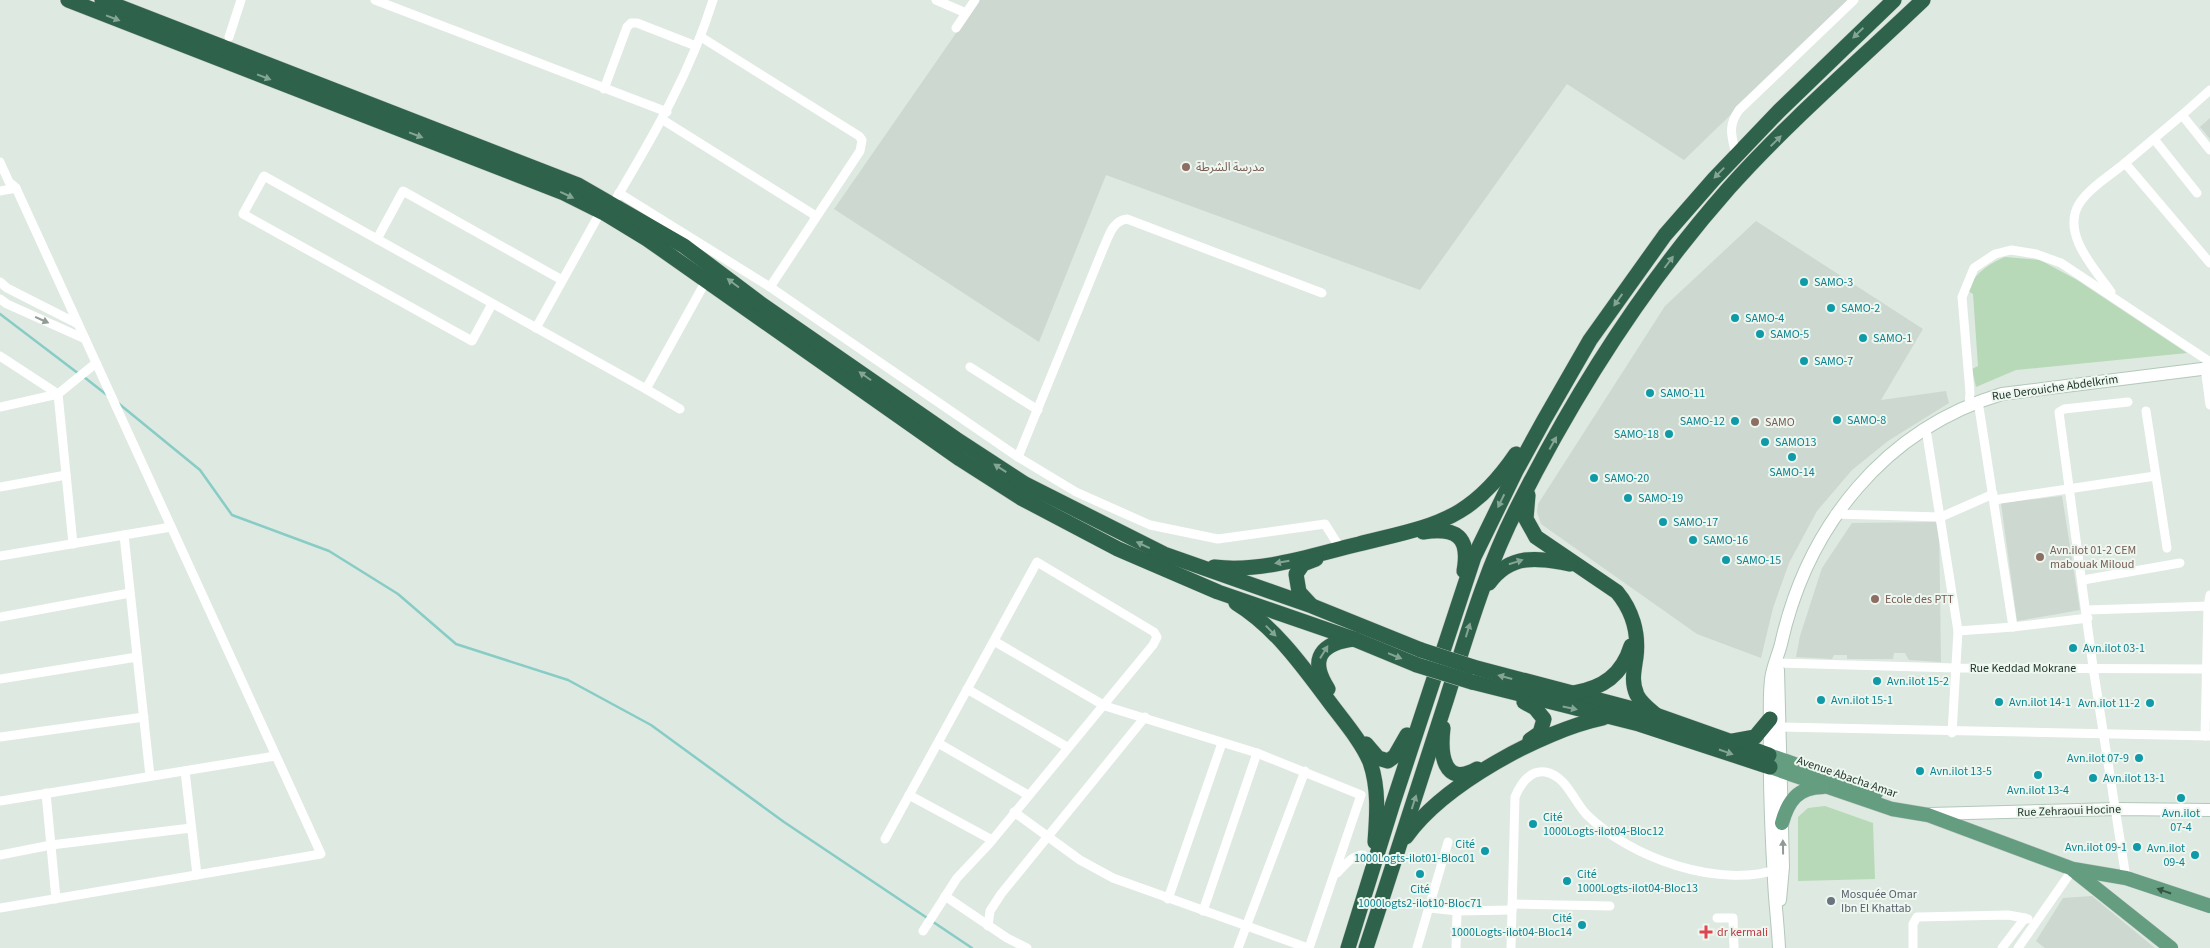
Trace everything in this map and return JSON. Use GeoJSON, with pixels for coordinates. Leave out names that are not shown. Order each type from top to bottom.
{"type":"FeatureCollection","features":[{"type":"Feature","properties":{"kind":"highway"},"geometry":{"type":"LineString","coordinates":[[68,0],[564,193],[611,203],[647,239],[707,279],[960,459],[1021,498],[1118,548],[1218,592],[1354,639],[1417,665],[1569,694],[1656,716],[1732,741],[1775,763]]}},
{"type":"Feature","properties":{"kind":"highway"},"geometry":{"type":"LineString","coordinates":[[102,0],[578,184],[684,246],[761,304],[956,439],[1025,484],[1132,540],[1188,563],[1312,606],[1421,650],[1472,675]]}},
{"type":"Feature","properties":{"kind":"highway"},"geometry":{"type":"LineString","coordinates":[[1348,948],[1474,557],[1516,471],[1590,340],[1665,235],[1736,156],[1894,0]]}},
{"type":"Feature","properties":{"kind":"highway"},"geometry":{"type":"LineString","coordinates":[[1366,948],[1447,697],[1496,554],[1529,486],[1584,389],[1651,286],[1679,248],[1748,168],[1923,0]]}},
{"type":"Feature","properties":{"kind":"highway"},"geometry":{"type":"LineString","coordinates":[[1188,563],[1226,568],[1268,564],[1400,534],[1459,512],[1477,498],[1504,471],[1544,420]]}},
{"type":"Feature","properties":{"kind":"highway"},"geometry":{"type":"LineString","coordinates":[[1529,486],[1525,509],[1530,528],[1546,545],[1616,592],[1626,602],[1632,614],[1635,633],[1634,685],[1641,701],[1656,716]]}},
{"type":"Feature","properties":{"kind":"highway"},"geometry":{"type":"LineString","coordinates":[[1312,606],[1297,588],[1296,574],[1303,564],[1413,535],[1442,530],[1456,534],[1461,539],[1465,550],[1457,610]]}},
{"type":"Feature","properties":{"kind":"highway"},"geometry":{"type":"LineString","coordinates":[[1481,594],[1500,570],[1524,560],[1543,560],[1575,565]]}},
{"type":"Feature","properties":{"kind":"highway"},"geometry":{"type":"LineString","coordinates":[[1218,592],[1249,611],[1281,641],[1307,672],[1360,743],[1369,761],[1377,799],[1373,869]]}},
{"type":"Feature","properties":{"kind":"highway"},"geometry":{"type":"LineString","coordinates":[[1569,694],[1598,687],[1613,677],[1628,656],[1635,633]]}},
{"type":"Feature","properties":{"kind":"highway"},"geometry":{"type":"LineString","coordinates":[[1354,639],[1339,641],[1325,648],[1319,661],[1319,672],[1343,712],[1378,758],[1385,761],[1395,756],[1432,687]]}},
{"type":"Feature","properties":{"kind":"highway","name":"Avenue Abacha Amar"},"geometry":{"type":"LineString","coordinates":[[1472,675],[1497,690],[1609,716],[1775,763]]}},
{"type":"Feature","properties":{"kind":"highway"},"geometry":{"type":"LineString","coordinates":[[1447,697],[1441,741],[1442,756],[1448,769],[1456,774],[1463,774],[1470,773],[1532,739],[1540,733],[1544,726],[1544,719],[1535,708],[1497,690]]}},
{"type":"Feature","properties":{"kind":"highway"},"geometry":{"type":"LineString","coordinates":[[1399,846],[1434,804],[1457,788],[1553,733],[1577,724],[1609,716]]}},
{"type":"Feature","properties":{"kind":"highway"},"geometry":{"type":"LineString","coordinates":[[1732,741],[1755,737],[1775,723]]}},
{"type":"Feature","properties":{"kind":"main road","name":"Rue Derouiche Abdelkrim"},"geometry":{"type":"LineString","coordinates":[[1775,763],[1775,723],[1771,678],[1787,616],[1798,584],[1809,559],[1835,514],[1862,482],[1884,460],[1926,429],[1974,403],[2002,394],[2208,366]]}},
{"type":"Feature","properties":{"kind":"main road","name":"Avenue Abacha Amar"},"geometry":{"type":"LineString","coordinates":[[1775,763],[1827,787],[1892,809],[1928,814],[2073,870],[2126,878],[2210,906]]}},
{"type":"Feature","properties":{"kind":"main road"},"geometry":{"type":"LineString","coordinates":[[1775,763],[1901,802],[1928,814]]}},
{"type":"Feature","properties":{"kind":"main road"},"geometry":{"type":"LineString","coordinates":[[1775,763],[1782,824],[1778,869]]}},
{"type":"Feature","properties":{"kind":"main road"},"geometry":{"type":"LineString","coordinates":[[1775,763],[1779,948]]}},
{"type":"Feature","properties":{"kind":"main road"},"geometry":{"type":"LineString","coordinates":[[1782,824],[1789,802],[1796,795],[1814,787],[1827,787]]}},
{"type":"Feature","properties":{"kind":"main road","name":"Rue Zehraoui Hocine"},"geometry":{"type":"LineString","coordinates":[[1928,814],[2116,809],[2210,810]]}},
{"type":"Feature","properties":{"kind":"main road"},"geometry":{"type":"LineString","coordinates":[[2073,870],[2170,948]]}},
{"type":"Feature","properties":{"kind":"street"},"geometry":{"type":"LineString","coordinates":[[229,37],[241,0]]}},
{"type":"Feature","properties":{"kind":"street"},"geometry":{"type":"LineString","coordinates":[[374,0],[604,89],[665,116],[816,216]]}},
{"type":"Feature","properties":{"kind":"street"},"geometry":{"type":"LineString","coordinates":[[536,328],[562,280],[665,116],[696,46],[702,37],[713,0]]}},
{"type":"Feature","properties":{"kind":"street"},"geometry":{"type":"LineString","coordinates":[[936,0],[966,13]]}},
{"type":"Feature","properties":{"kind":"street"},"geometry":{"type":"LineString","coordinates":[[956,28],[975,0]]}},
{"type":"Feature","properties":{"kind":"street"},"geometry":{"type":"LineString","coordinates":[[1736,156],[1731,132],[1732,121],[1740,110],[1854,0]]}},
{"type":"Feature","properties":{"kind":"street"},"geometry":{"type":"LineString","coordinates":[[604,89],[627,27],[631,23],[637,23],[696,46]]}},
{"type":"Feature","properties":{"kind":"street"},"geometry":{"type":"LineString","coordinates":[[702,37],[859,136],[862,140],[860,152],[770,287]]}},
{"type":"Feature","properties":{"kind":"street"},"geometry":{"type":"LineString","coordinates":[[2114,297],[2080,246],[2075,232],[2074,215],[2080,203],[2210,90]]}},
{"type":"Feature","properties":{"kind":"street"},"geometry":{"type":"LineString","coordinates":[[2182,115],[2210,150]]}},
{"type":"Feature","properties":{"kind":"street"},"geometry":{"type":"LineString","coordinates":[[2154,139],[2197,193]]}},
{"type":"Feature","properties":{"kind":"street"},"geometry":{"type":"LineString","coordinates":[[0,162],[9,182],[16,188],[320,854],[0,908]]}},
{"type":"Feature","properties":{"kind":"street"},"geometry":{"type":"LineString","coordinates":[[2125,163],[2210,263]]}},
{"type":"Feature","properties":{"kind":"street"},"geometry":{"type":"LineString","coordinates":[[492,304],[472,341],[243,214],[264,176],[646,388],[680,409]]}},
{"type":"Feature","properties":{"kind":"street"},"geometry":{"type":"LineString","coordinates":[[0,191],[16,188]]}},
{"type":"Feature","properties":{"kind":"street"},"geometry":{"type":"LineString","coordinates":[[377,239],[403,191],[562,280]]}},
{"type":"Feature","properties":{"kind":"street"},"geometry":{"type":"LineString","coordinates":[[611,203],[770,287],[1018,457],[1076,492],[1150,525],[1218,540],[1325,524],[1340,548]]}},
{"type":"Feature","properties":{"kind":"street"},"geometry":{"type":"LineString","coordinates":[[1018,457],[1103,249],[1114,224],[1119,220],[1127,220],[1322,293]]}},
{"type":"Feature","properties":{"kind":"street"},"geometry":{"type":"LineString","coordinates":[[2013,627],[1993,497],[1974,403],[1970,392],[1962,297],[1974,268],[1981,261],[1995,254],[2011,250],[2036,254],[2061,263],[2114,297],[2208,366],[2210,405]]}},
{"type":"Feature","properties":{"kind":"street"},"geometry":{"type":"LineString","coordinates":[[646,388],[707,279]]}},
{"type":"Feature","properties":{"kind":"street"},"geometry":{"type":"LineString","coordinates":[[0,282],[7,288],[78,324]]}},
{"type":"Feature","properties":{"kind":"street"},"geometry":{"type":"LineString","coordinates":[[0,299],[6,304],[85,339]]}},
{"type":"Feature","properties":{"kind":"street"},"geometry":{"type":"LineString","coordinates":[[0,356],[58,394]]}},
{"type":"Feature","properties":{"kind":"street"},"geometry":{"type":"LineString","coordinates":[[0,407],[58,394],[96,363]]}},
{"type":"Feature","properties":{"kind":"street"},"geometry":{"type":"LineString","coordinates":[[970,367],[1038,410]]}},
{"type":"Feature","properties":{"kind":"street"},"geometry":{"type":"LineString","coordinates":[[58,394],[73,544]]}},
{"type":"Feature","properties":{"kind":"street"},"geometry":{"type":"LineString","coordinates":[[2126,878],[2094,667],[2059,412],[2064,409],[2128,402]]}},
{"type":"Feature","properties":{"kind":"street"},"geometry":{"type":"LineString","coordinates":[[2146,411],[2167,548]]}},
{"type":"Feature","properties":{"kind":"street"},"geometry":{"type":"LineString","coordinates":[[1926,429],[1958,631],[1952,732]]}},
{"type":"Feature","properties":{"kind":"street"},"geometry":{"type":"LineString","coordinates":[[0,487],[66,475]]}},
{"type":"Feature","properties":{"kind":"street"},"geometry":{"type":"LineString","coordinates":[[1835,514],[1941,516],[1993,497],[2069,489],[2155,476]]}},
{"type":"Feature","properties":{"kind":"street"},"geometry":{"type":"LineString","coordinates":[[0,556],[171,527]]}},
{"type":"Feature","properties":{"kind":"street"},"geometry":{"type":"LineString","coordinates":[[124,535],[150,776]]}},
{"type":"Feature","properties":{"kind":"street"},"geometry":{"type":"LineString","coordinates":[[885,839],[1037,562],[1154,632],[1157,637],[1153,645],[1105,706],[1067,747],[992,840],[956,878],[923,931]]}},
{"type":"Feature","properties":{"kind":"street"},"geometry":{"type":"LineString","coordinates":[[2083,580],[2180,563]]}},
{"type":"Feature","properties":{"kind":"street"},"geometry":{"type":"LineString","coordinates":[[0,617],[130,592]]}},
{"type":"Feature","properties":{"kind":"street"},"geometry":{"type":"LineString","coordinates":[[1775,723],[1952,732],[2208,736],[2210,595]]}},
{"type":"Feature","properties":{"kind":"street"},"geometry":{"type":"LineString","coordinates":[[1958,631],[2013,627],[2087,614],[2209,606]]}},
{"type":"Feature","properties":{"kind":"street"},"geometry":{"type":"LineString","coordinates":[[994,641],[1105,706],[1257,753],[1361,795],[1335,876],[1308,948],[1133,887],[1095,869],[1014,812]]}},
{"type":"Feature","properties":{"kind":"street"},"geometry":{"type":"LineString","coordinates":[[0,679],[137,657]]}},
{"type":"Feature","properties":{"kind":"street","name":"Rue Keddad Mokrane"},"geometry":{"type":"LineString","coordinates":[[1776,663],[1956,668],[2094,667],[2208,669]]}},
{"type":"Feature","properties":{"kind":"street"},"geometry":{"type":"LineString","coordinates":[[967,690],[1067,747]]}},
{"type":"Feature","properties":{"kind":"street"},"geometry":{"type":"LineString","coordinates":[[0,738],[144,717]]}},
{"type":"Feature","properties":{"kind":"street"},"geometry":{"type":"LineString","coordinates":[[988,926],[990,911],[1001,894],[1145,717]]}},
{"type":"Feature","properties":{"kind":"street"},"geometry":{"type":"LineString","coordinates":[[938,742],[1028,795]]}},
{"type":"Feature","properties":{"kind":"street"},"geometry":{"type":"LineString","coordinates":[[1168,899],[1222,743]]}},
{"type":"Feature","properties":{"kind":"street"},"geometry":{"type":"LineString","coordinates":[[1203,911],[1257,753]]}},
{"type":"Feature","properties":{"kind":"street"},"geometry":{"type":"LineString","coordinates":[[0,801],[276,756]]}},
{"type":"Feature","properties":{"kind":"street"},"geometry":{"type":"LineString","coordinates":[[185,770],[197,875]]}},
{"type":"Feature","properties":{"kind":"street"},"geometry":{"type":"LineString","coordinates":[[1238,948],[1305,771]]}},
{"type":"Feature","properties":{"kind":"street"},"geometry":{"type":"LineString","coordinates":[[1511,948],[1515,797],[1520,785],[1529,776],[1545,772],[1560,780],[1586,814],[1612,835],[1643,853],[1677,866],[1703,872],[1739,874],[1778,869]]}},
{"type":"Feature","properties":{"kind":"street"},"geometry":{"type":"LineString","coordinates":[[46,793],[56,899]]}},
{"type":"Feature","properties":{"kind":"street"},"geometry":{"type":"LineString","coordinates":[[909,795],[992,840]]}},
{"type":"Feature","properties":{"kind":"street"},"geometry":{"type":"LineString","coordinates":[[0,855],[51,845],[192,828]]}},
{"type":"Feature","properties":{"kind":"street"},"geometry":{"type":"LineString","coordinates":[[1416,948],[1430,908],[1448,842]]}},
{"type":"Feature","properties":{"kind":"street"},"geometry":{"type":"LineString","coordinates":[[1335,876],[1348,861],[1363,855],[1368,859],[1373,869]]}},
{"type":"Feature","properties":{"kind":"street"},"geometry":{"type":"LineString","coordinates":[[2018,948],[2073,870]]}},
{"type":"Feature","properties":{"kind":"street"},"geometry":{"type":"LineString","coordinates":[[945,896],[988,926],[1027,948]]}},
{"type":"Feature","properties":{"kind":"street"},"geometry":{"type":"LineString","coordinates":[[1430,908],[1457,911],[1512,907],[1610,906]]}},
{"type":"Feature","properties":{"kind":"street"},"geometry":{"type":"LineString","coordinates":[[1456,948],[1457,911]]}},
{"type":"Feature","properties":{"kind":"street"},"geometry":{"type":"LineString","coordinates":[[1913,948],[1913,924],[1917,917],[2008,914],[2038,920]]}},
{"type":"Feature","properties":{"kind":"street"},"geometry":{"type":"LineString","coordinates":[[1717,918],[1732,918],[1734,920],[1734,948]]}},
{"type":"Feature","properties":{"kind":"street"},"geometry":{"type":"LineString","coordinates":[[2002,948],[2025,918]]}},
{"type":"Feature","properties":{"kind":"shaded area","name":"مدرسة الشرطة"},"geometry":{"type":"Polygon","coordinates":[[[979,0],[1849,0],[1684,160],[1567,84],[1420,290],[1106,175],[1039,342],[834,209],[979,0]]]}},
{"type":"Feature","properties":{"kind":"shaded area"},"geometry":{"type":"Polygon","coordinates":[[[2210,118],[2210,139],[2200,127],[2210,118]]]}},
{"type":"Feature","properties":{"kind":"shaded area","name":"SAMO"},"geometry":{"type":"Polygon","coordinates":[[[1756,221],[1923,329],[1881,400],[1946,391],[1949,403],[1888,441],[1852,470],[1817,511],[1789,563],[1773,608],[1761,658],[1697,634],[1541,524],[1537,512],[1538,504],[1665,306],[1756,221]]]}},
{"type":"Feature","properties":{"kind":"shaded area","name":"Avn.ilot 01-2 CEM mabouak Miloud"},"geometry":{"type":"Polygon","coordinates":[[[2062,496],[2080,610],[2017,621],[2001,503],[2062,496]]]}},
{"type":"Feature","properties":{"kind":"shaded area","name":"Ecole des PTT"},"geometry":{"type":"Polygon","coordinates":[[[1939,522],[1941,662],[1909,660],[1905,653],[1894,653],[1893,659],[1847,659],[1847,655],[1834,655],[1832,659],[1796,657],[1800,636],[1822,568],[1852,523],[1939,522]]]}},
{"type":"Feature","properties":{"kind":"shaded area"},"geometry":{"type":"Polygon","coordinates":[[[2092,896],[2155,948],[2045,948],[2036,941],[2063,898],[2092,896]]]}},
{"type":"Feature","properties":{"kind":"green space"},"geometry":{"type":"Polygon","coordinates":[[[2005,257],[2040,260],[2077,280],[2187,353],[2016,370],[1976,387],[1972,369],[1978,366],[1973,294],[1966,290],[1982,270],[2005,257]]]}},
{"type":"Feature","properties":{"kind":"green space"},"geometry":{"type":"Polygon","coordinates":[[[1825,806],[1873,823],[1875,879],[1798,881],[1798,817],[1808,808],[1825,806]]]}},
{"type":"Feature","properties":{"kind":"waterway"},"geometry":{"type":"LineString","coordinates":[[0,314],[79,374]]}},
{"type":"Feature","properties":{"kind":"waterway"},"geometry":{"type":"LineString","coordinates":[[84,377],[107,395]]}},
{"type":"Feature","properties":{"kind":"waterway"},"geometry":{"type":"LineString","coordinates":[[118,403],[200,470],[232,515],[329,551],[398,594],[456,644],[568,680],[651,725],[784,822],[972,948]]}},
{"type":"Feature","properties":{"kind":"place","name":"مدرسة الشرطة"},"geometry":{"type":"Point","coordinates":[1186,167]}},
{"type":"Feature","properties":{"kind":"place","name":"SAMO-3"},"geometry":{"type":"Point","coordinates":[1804,282]}},
{"type":"Feature","properties":{"kind":"place","name":"SAMO-2"},"geometry":{"type":"Point","coordinates":[1831,308]}},
{"type":"Feature","properties":{"kind":"place","name":"SAMO-4"},"geometry":{"type":"Point","coordinates":[1735,318]}},
{"type":"Feature","properties":{"kind":"place","name":"SAMO-5"},"geometry":{"type":"Point","coordinates":[1760,334]}},
{"type":"Feature","properties":{"kind":"place","name":"SAMO-1"},"geometry":{"type":"Point","coordinates":[1863,338]}},
{"type":"Feature","properties":{"kind":"place","name":"SAMO-7"},"geometry":{"type":"Point","coordinates":[1804,361]}},
{"type":"Feature","properties":{"kind":"place","name":"SAMO-11"},"geometry":{"type":"Point","coordinates":[1650,393]}},
{"type":"Feature","properties":{"kind":"place","name":"SAMO-8"},"geometry":{"type":"Point","coordinates":[1837,420]}},
{"type":"Feature","properties":{"kind":"place","name":"SAMO-12"},"geometry":{"type":"Point","coordinates":[1735,421]}},
{"type":"Feature","properties":{"kind":"place","name":"SAMO"},"geometry":{"type":"Point","coordinates":[1755,422]}},
{"type":"Feature","properties":{"kind":"place","name":"SAMO-18"},"geometry":{"type":"Point","coordinates":[1669,434]}},
{"type":"Feature","properties":{"kind":"place","name":"SAMO13"},"geometry":{"type":"Point","coordinates":[1765,442]}},
{"type":"Feature","properties":{"kind":"place","name":"SAMO-14"},"geometry":{"type":"Point","coordinates":[1792,457]}},
{"type":"Feature","properties":{"kind":"place","name":"SAMO-20"},"geometry":{"type":"Point","coordinates":[1594,478]}},
{"type":"Feature","properties":{"kind":"place","name":"SAMO-19"},"geometry":{"type":"Point","coordinates":[1628,498]}},
{"type":"Feature","properties":{"kind":"place","name":"SAMO-17"},"geometry":{"type":"Point","coordinates":[1663,522]}},
{"type":"Feature","properties":{"kind":"place","name":"SAMO-16"},"geometry":{"type":"Point","coordinates":[1693,540]}},
{"type":"Feature","properties":{"kind":"place","name":"Avn.ilot 01-2 CEM mabouak Miloud"},"geometry":{"type":"Point","coordinates":[2040,557]}},
{"type":"Feature","properties":{"kind":"place","name":"SAMO-15"},"geometry":{"type":"Point","coordinates":[1726,560]}},
{"type":"Feature","properties":{"kind":"place","name":"Ecole des PTT"},"geometry":{"type":"Point","coordinates":[1875,599]}},
{"type":"Feature","properties":{"kind":"place","name":"Avn.ilot 03-1"},"geometry":{"type":"Point","coordinates":[2073,648]}},
{"type":"Feature","properties":{"kind":"place","name":"Avn.ilot 15-2"},"geometry":{"type":"Point","coordinates":[1877,681]}},
{"type":"Feature","properties":{"kind":"place","name":"Avn.ilot 15-1"},"geometry":{"type":"Point","coordinates":[1821,700]}},
{"type":"Feature","properties":{"kind":"place","name":"Avn.ilot 14-1"},"geometry":{"type":"Point","coordinates":[1999,702]}},
{"type":"Feature","properties":{"kind":"place","name":"Avn.ilot 11-2"},"geometry":{"type":"Point","coordinates":[2150,703]}},
{"type":"Feature","properties":{"kind":"place","name":"Avn.ilot 07-9"},"geometry":{"type":"Point","coordinates":[2139,758]}},
{"type":"Feature","properties":{"kind":"place","name":"Avn.ilot 13-5"},"geometry":{"type":"Point","coordinates":[1920,771]}},
{"type":"Feature","properties":{"kind":"place","name":"Avn.ilot 13-4"},"geometry":{"type":"Point","coordinates":[2038,775]}},
{"type":"Feature","properties":{"kind":"place","name":"Avn.ilot 13-1"},"geometry":{"type":"Point","coordinates":[2093,778]}},
{"type":"Feature","properties":{"kind":"place","name":"Avn.ilot 07-4"},"geometry":{"type":"Point","coordinates":[2181,798]}},
{"type":"Feature","properties":{"kind":"place","name":"Cité 1000Logts-ilot04-Bloc12"},"geometry":{"type":"Point","coordinates":[1533,824]}},
{"type":"Feature","properties":{"kind":"place","name":"Avn.ilot 09-1"},"geometry":{"type":"Point","coordinates":[2137,847]}},
{"type":"Feature","properties":{"kind":"place","name":"Cité 1000Logts-ilot01-Bloc01"},"geometry":{"type":"Point","coordinates":[1485,851]}},
{"type":"Feature","properties":{"kind":"place","name":"Avn.ilot 09-4"},"geometry":{"type":"Point","coordinates":[2195,855]}},
{"type":"Feature","properties":{"kind":"place","name":"Cité 1000logts2-ilot10-Bloc71"},"geometry":{"type":"Point","coordinates":[1420,874]}},
{"type":"Feature","properties":{"kind":"place","name":"Cité 1000Logts-ilot04-Bloc13"},"geometry":{"type":"Point","coordinates":[1567,881]}},
{"type":"Feature","properties":{"kind":"place","name":"Mosquée Omar Ibn El Khattab"},"geometry":{"type":"Point","coordinates":[1831,901]}},
{"type":"Feature","properties":{"kind":"place","name":"Cité 1000Logts-ilot04-Bloc14"},"geometry":{"type":"Point","coordinates":[1582,925]}},
{"type":"Feature","properties":{"kind":"place","name":"dr kermali"},"geometry":{"type":"Point","coordinates":[1706,932]}}]}
